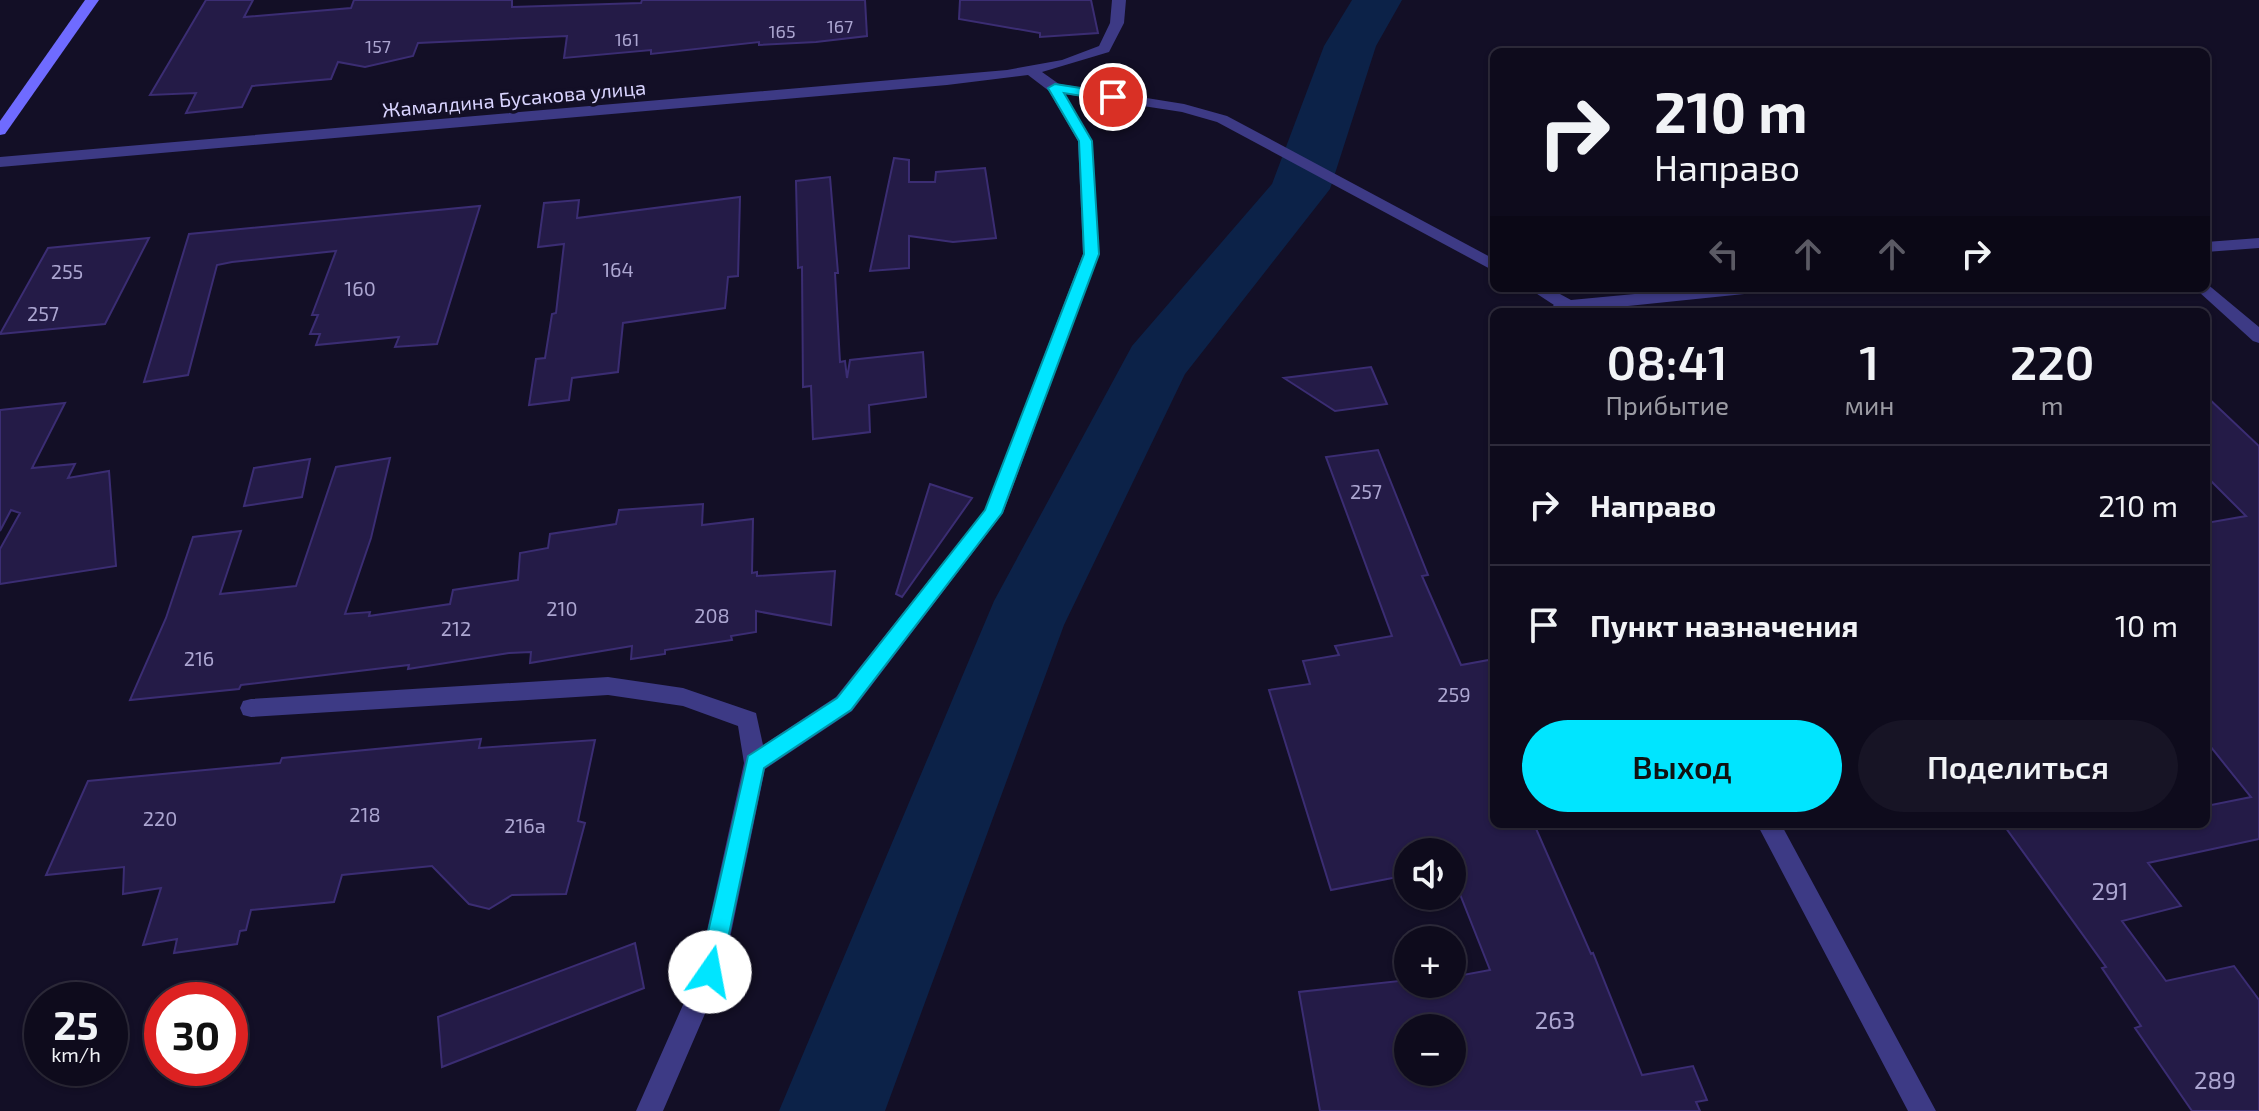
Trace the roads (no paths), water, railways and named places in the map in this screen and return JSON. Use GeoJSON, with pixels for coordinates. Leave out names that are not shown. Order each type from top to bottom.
{"type":"FeatureCollection","features":[{"type":"Feature","properties":{"kind":"street"},"geometry":{"type":"LineString","coordinates":[[0,131],[92,0]]}},
{"type":"Feature","properties":{"kind":"street","name":"Жамалдина Бусакова улица"},"geometry":{"type":"LineString","coordinates":[[0,162],[947,81],[1030,70],[1069,64],[1104,49],[1117,23],[1119,0]]}},
{"type":"Feature","properties":{"kind":"street"},"geometry":{"type":"LineString","coordinates":[[755,763],[844,704],[993,513],[1091,254],[1085,141],[1055,88],[1030,70]]}},
{"type":"Feature","properties":{"kind":"street"},"geometry":{"type":"LineString","coordinates":[[1055,88],[1184,108],[1222,119],[1490,264]]}},
{"type":"Feature","properties":{"kind":"street"},"geometry":{"type":"LineString","coordinates":[[2210,247],[2259,243]]}},
{"type":"Feature","properties":{"kind":"street"},"geometry":{"type":"LineString","coordinates":[[1541,292],[1560,308]]}},
{"type":"Feature","properties":{"kind":"street"},"geometry":{"type":"LineString","coordinates":[[1570,308],[1717,292]]}},
{"type":"Feature","properties":{"kind":"street"},"geometry":{"type":"LineString","coordinates":[[2209,292],[2259,337]]}},
{"type":"Feature","properties":{"kind":"street"},"geometry":{"type":"LineString","coordinates":[[251,708],[608,686],[683,697],[748,720],[755,763],[710,972],[649,1111]]}},
{"type":"Feature","properties":{"kind":"street"},"geometry":{"type":"LineString","coordinates":[[1771,828],[1923,1111]]}},
{"type":"Feature","properties":{"kind":"waterway"},"geometry":{"type":"LineString","coordinates":[[832,1111],[1023,625],[1156,363],[1300,189],[1350,46],[1377,0]]}}]}
